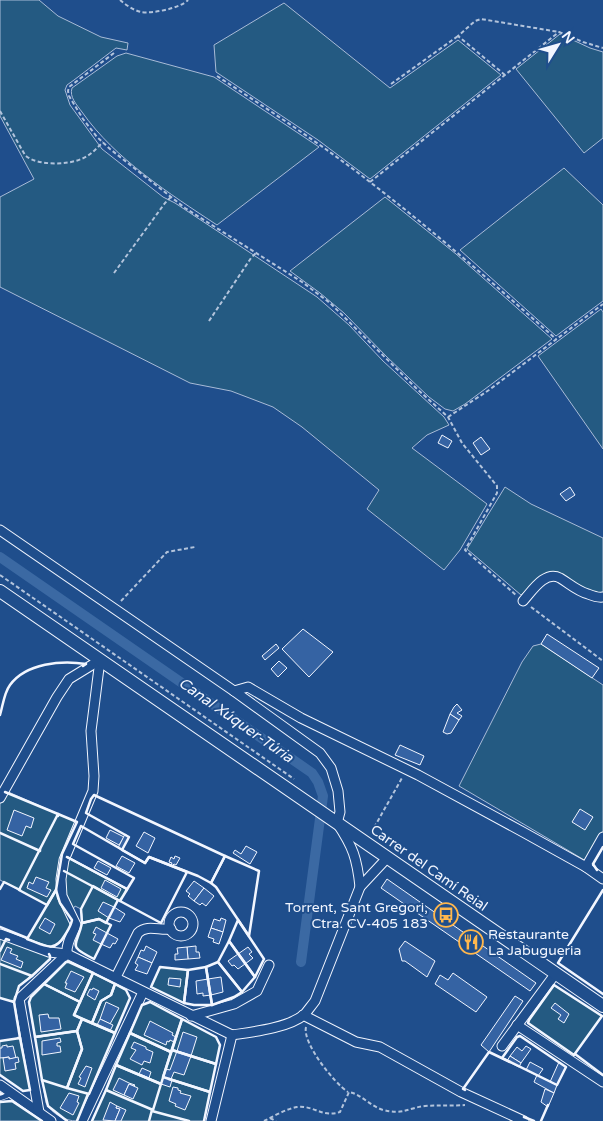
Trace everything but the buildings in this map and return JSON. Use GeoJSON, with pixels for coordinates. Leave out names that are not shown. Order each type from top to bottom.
{"type":"FeatureCollection","features":[{"type":"Feature","properties":{"kind":"main road","name":"Carrer del Camí Reial"},"geometry":{"type":"LineString","coordinates":[[0,591],[603,1006]]}},
{"type":"Feature","properties":{"kind":"street"},"geometry":{"type":"LineString","coordinates":[[0,530],[308,742],[326,760],[335,779],[340,802],[340,812],[335,821],[347,838],[357,860],[360,888]]}},
{"type":"Feature","properties":{"kind":"street"},"geometry":{"type":"LineString","coordinates":[[523,601],[539,584],[550,576],[559,577],[581,592],[600,598],[603,597]]}},
{"type":"Feature","properties":{"kind":"street"},"geometry":{"type":"LineString","coordinates":[[0,798],[69,679],[100,660]]}},
{"type":"Feature","properties":{"kind":"street"},"geometry":{"type":"LineString","coordinates":[[67,954],[66,947],[76,925],[62,896],[61,879],[64,860],[93,791],[91,731],[100,660]]}},
{"type":"Feature","properties":{"kind":"street"},"geometry":{"type":"LineString","coordinates":[[234,691],[248,687],[301,718],[406,769],[586,867],[603,879]]}},
{"type":"Feature","properties":{"kind":"street"},"geometry":{"type":"LineString","coordinates":[[586,867],[603,837]]}},
{"type":"Feature","properties":{"kind":"street"},"geometry":{"type":"LineString","coordinates":[[0,934],[49,952],[67,954],[232,1035],[260,1031],[306,1016],[315,1002],[360,888],[388,857]]}},
{"type":"Feature","properties":{"kind":"street"},"geometry":{"type":"LineString","coordinates":[[116,977],[138,932],[148,928],[171,930]]}},
{"type":"Feature","properties":{"kind":"street"},"geometry":{"type":"LineString","coordinates":[[39,1112],[19,999],[67,954]]}},
{"type":"Feature","properties":{"kind":"street"},"geometry":{"type":"LineString","coordinates":[[191,1016],[234,1004],[257,991],[269,965]]}},
{"type":"Feature","properties":{"kind":"street"},"geometry":{"type":"LineString","coordinates":[[502,1046],[556,973]]}},
{"type":"Feature","properties":{"kind":"street"},"geometry":{"type":"LineString","coordinates":[[82,1121],[143,992]]}},
{"type":"Feature","properties":{"kind":"street"},"geometry":{"type":"LineString","coordinates":[[306,1016],[356,1042],[380,1047],[462,1092],[524,1121]]}},
{"type":"Feature","properties":{"kind":"street"},"geometry":{"type":"LineString","coordinates":[[517,1025],[603,1082]]}},
{"type":"Feature","properties":{"kind":"street"},"geometry":{"type":"LineString","coordinates":[[211,1121],[232,1035]]}},
{"type":"Feature","properties":{"kind":"street"},"geometry":{"type":"LineString","coordinates":[[0,1085],[51,1121]]}},
{"type":"Feature","properties":{"kind":"lane"},"geometry":{"type":"LineString","coordinates":[[0,1098],[11,1093]]}},
{"type":"Feature","properties":{"kind":"path"},"geometry":{"type":"LineString","coordinates":[[120,0],[130,8],[142,12],[176,8],[185,4],[188,0]]}},
{"type":"Feature","properties":{"kind":"path"},"geometry":{"type":"LineString","coordinates":[[391,84],[458,36],[475,21],[481,19],[559,32],[603,48]]}},
{"type":"Feature","properties":{"kind":"path"},"geometry":{"type":"LineString","coordinates":[[370,182],[559,32]]}},
{"type":"Feature","properties":{"kind":"path"},"geometry":{"type":"LineString","coordinates":[[458,36],[506,74]]}},
{"type":"Feature","properties":{"kind":"path"},"geometry":{"type":"LineString","coordinates":[[114,53],[69,87],[68,91],[73,104],[83,119],[103,142],[171,198],[302,282],[330,303],[448,418],[462,444],[497,486],[497,493],[465,550],[523,601],[603,661]]}},
{"type":"Feature","properties":{"kind":"path"},"geometry":{"type":"LineString","coordinates":[[217,76],[316,142],[370,182],[458,252],[556,339]]}},
{"type":"Feature","properties":{"kind":"path"},"geometry":{"type":"LineString","coordinates":[[0,111],[25,155],[42,163],[70,162],[81,159],[92,153],[103,142]]}},
{"type":"Feature","properties":{"kind":"path"},"geometry":{"type":"LineString","coordinates":[[114,272],[164,203],[171,198]]}},
{"type":"Feature","properties":{"kind":"path"},"geometry":{"type":"LineString","coordinates":[[209,321],[256,253]]}},
{"type":"Feature","properties":{"kind":"path"},"geometry":{"type":"LineString","coordinates":[[448,418],[489,390],[603,304]]}},
{"type":"Feature","properties":{"kind":"path"},"geometry":{"type":"LineString","coordinates":[[114,608],[167,552],[194,547]]}},
{"type":"Feature","properties":{"kind":"path"},"geometry":{"type":"LineString","coordinates":[[0,575],[297,781]]}},
{"type":"Feature","properties":{"kind":"path"},"geometry":{"type":"LineString","coordinates":[[365,842],[406,769]]}},
{"type":"Feature","properties":{"kind":"path"},"geometry":{"type":"LineString","coordinates":[[306,1016],[305,1032],[309,1044],[340,1086],[348,1092],[356,1093],[368,1103],[381,1110],[397,1113],[423,1106],[487,1104]]}},
{"type":"Feature","properties":{"kind":"path"},"geometry":{"type":"LineString","coordinates":[[264,1121],[297,1107],[308,1108],[331,1115],[340,1112],[348,1092]]}},
{"type":"Feature","properties":{"kind":"path"},"geometry":{"type":"LineString","coordinates":[[270,1118],[276,1121]]}},
{"type":"Feature","properties":{"kind":"shaded area"},"geometry":{"type":"Polygon","coordinates":[[[0,0],[39,0],[58,16],[101,37],[128,43],[127,50],[116,48],[67,85],[65,90],[70,105],[102,149],[163,197],[175,203],[317,297],[349,325],[383,361],[444,417],[449,425],[427,435],[412,448],[487,504],[460,550],[444,570],[367,509],[379,490],[302,427],[273,407],[231,391],[190,383],[0,287],[0,197],[34,179],[0,116],[0,0]]]}},
{"type":"Feature","properties":{"kind":"shaded area"},"geometry":{"type":"Polygon","coordinates":[[[284,3],[390,88],[458,40],[501,75],[370,179],[318,140],[216,72],[214,45],[284,3]]]}},
{"type":"Feature","properties":{"kind":"shaded area"},"geometry":{"type":"Polygon","coordinates":[[[560,34],[603,52],[603,138],[584,153],[516,69],[560,34]]]}},
{"type":"Feature","properties":{"kind":"shaded area"},"geometry":{"type":"Polygon","coordinates":[[[126,53],[214,77],[319,147],[217,225],[162,188],[127,160],[95,129],[74,101],[72,88],[117,56],[126,53]]]}},
{"type":"Feature","properties":{"kind":"shaded area"},"geometry":{"type":"Polygon","coordinates":[[[564,168],[603,205],[603,301],[556,336],[460,250],[564,168]]]}},
{"type":"Feature","properties":{"kind":"shaded area"},"geometry":{"type":"Polygon","coordinates":[[[385,197],[456,254],[552,339],[453,411],[445,409],[429,397],[344,313],[290,271],[385,197]]]}},
{"type":"Feature","properties":{"kind":"shaded area"},"geometry":{"type":"Polygon","coordinates":[[[601,309],[603,312],[603,449],[538,356],[601,309]]]}},
{"type":"Feature","properties":{"kind":"shaded area"},"geometry":{"type":"Polygon","coordinates":[[[505,487],[531,504],[603,538],[603,593],[593,593],[560,575],[534,584],[521,595],[467,549],[505,487]]]}},
{"type":"Feature","properties":{"kind":"shaded area"},"geometry":{"type":"Polygon","coordinates":[[[541,644],[603,685],[603,832],[586,861],[459,786],[522,662],[533,646],[541,644]]]}},
{"type":"Feature","properties":{"kind":"shaded area"},"geometry":{"type":"Polygon","coordinates":[[[6,791],[77,822],[57,881],[58,897],[69,914],[71,924],[61,942],[53,947],[27,939],[47,905],[0,880],[0,802],[6,791]]]}},
{"type":"Feature","properties":{"kind":"shaded area"},"geometry":{"type":"Polygon","coordinates":[[[67,857],[127,889],[120,901],[118,900],[106,922],[111,925],[94,959],[79,951],[75,945],[82,915],[81,909],[75,906],[73,909],[62,891],[67,857]]]}},
{"type":"Feature","properties":{"kind":"shaded area"},"geometry":{"type":"Polygon","coordinates":[[[0,936],[50,956],[50,959],[19,986],[14,1002],[0,998],[0,936]]]}},
{"type":"Feature","properties":{"kind":"shaded area"},"geometry":{"type":"Polygon","coordinates":[[[66,962],[126,990],[130,998],[77,1121],[59,1116],[46,1103],[29,1004],[31,997],[66,962]]]}},
{"type":"Feature","properties":{"kind":"shaded area"},"geometry":{"type":"Polygon","coordinates":[[[160,967],[188,970],[184,1003],[151,987],[160,967]]]}},
{"type":"Feature","properties":{"kind":"shaded area"},"geometry":{"type":"Polygon","coordinates":[[[554,985],[602,1016],[574,1055],[528,1023],[554,985]]]}},
{"type":"Feature","properties":{"kind":"shaded area"},"geometry":{"type":"Polygon","coordinates":[[[150,1002],[216,1037],[220,1045],[204,1121],[92,1121],[142,1005],[150,1002]]]}},
{"type":"Feature","properties":{"kind":"shaded area"},"geometry":{"type":"Polygon","coordinates":[[[20,1038],[30,1090],[23,1091],[0,1075],[0,1041],[20,1038]]]}},
{"type":"Feature","properties":{"kind":"shaded area"},"geometry":{"type":"Polygon","coordinates":[[[12,1101],[42,1121],[0,1121],[0,1102],[12,1101]]]}},
{"type":"Feature","properties":{"kind":"waterway","name":"Canal Xúquer-Túria"},"geometry":{"type":"LineString","coordinates":[[0,557],[312,773],[318,782],[323,796],[301,962]]}},
{"type":"Feature","properties":{"kind":"wall"},"geometry":{"type":"LineString","coordinates":[[0,715],[8,688],[25,672],[56,663],[86,664],[83,666]]}},
{"type":"Feature","properties":{"kind":"wall"},"geometry":{"type":"LineString","coordinates":[[5,792],[58,814],[58,816]]}},
{"type":"Feature","properties":{"kind":"wall"},"geometry":{"type":"LineString","coordinates":[[94,795],[225,856],[211,883],[149,857],[145,863],[122,850],[129,837],[86,813],[94,795]]}},
{"type":"Feature","properties":{"kind":"wall"},"geometry":{"type":"LineString","coordinates":[[58,814],[77,822],[62,854],[56,890],[47,905],[19,890],[58,814]]}},
{"type":"Feature","properties":{"kind":"wall"},"geometry":{"type":"LineString","coordinates":[[81,826],[145,863],[149,857],[187,872],[161,923],[120,901],[134,878],[73,844],[81,826]]}},
{"type":"Feature","properties":{"kind":"wall"},"geometry":{"type":"LineString","coordinates":[[0,833],[40,851],[40,849]]}},
{"type":"Feature","properties":{"kind":"wall"},"geometry":{"type":"LineString","coordinates":[[597,870],[593,864],[603,847]]}},
{"type":"Feature","properties":{"kind":"wall"},"geometry":{"type":"LineString","coordinates":[[225,856],[259,871],[249,936],[216,887],[211,883],[225,856]]}},
{"type":"Feature","properties":{"kind":"wall"},"geometry":{"type":"LineString","coordinates":[[67,857],[127,889],[126,891]]}},
{"type":"Feature","properties":{"kind":"wall"},"geometry":{"type":"LineString","coordinates":[[67,857],[127,889]]}},
{"type":"Feature","properties":{"kind":"wall"},"geometry":{"type":"LineString","coordinates":[[64,871],[120,901],[121,899]]}},
{"type":"Feature","properties":{"kind":"wall"},"geometry":{"type":"LineString","coordinates":[[0,889],[4,882],[20,890]]}},
{"type":"Feature","properties":{"kind":"wall"},"geometry":{"type":"LineString","coordinates":[[93,886],[118,900],[106,923],[99,919],[82,923],[81,909],[93,886]]}},
{"type":"Feature","properties":{"kind":"wall"},"geometry":{"type":"LineString","coordinates":[[56,890],[60,903],[72,920],[68,930],[61,941],[53,946],[27,939],[56,890]]}},
{"type":"Feature","properties":{"kind":"wall"},"geometry":{"type":"LineString","coordinates":[[603,890],[558,963],[603,994]]}},
{"type":"Feature","properties":{"kind":"wall"},"geometry":{"type":"LineString","coordinates":[[99,919],[111,925],[94,959],[80,951],[77,948],[76,941],[82,923],[99,919]]}},
{"type":"Feature","properties":{"kind":"wall"},"geometry":{"type":"LineString","coordinates":[[238,920],[264,959],[255,977],[229,941],[238,920]]}},
{"type":"Feature","properties":{"kind":"wall"},"geometry":{"type":"LineString","coordinates":[[0,927],[27,938]]}},
{"type":"Feature","properties":{"kind":"wall"},"geometry":{"type":"LineString","coordinates":[[0,951],[6,939],[9,940]]}},
{"type":"Feature","properties":{"kind":"wall"},"geometry":{"type":"LineString","coordinates":[[229,941],[255,977],[242,992],[218,962],[229,941]]}},
{"type":"Feature","properties":{"kind":"wall"},"geometry":{"type":"LineString","coordinates":[[0,964],[32,976],[50,959],[49,954]]}},
{"type":"Feature","properties":{"kind":"wall"},"geometry":{"type":"LineString","coordinates":[[66,962],[93,973],[80,1002],[44,984],[66,962]]}},
{"type":"Feature","properties":{"kind":"wall"},"geometry":{"type":"LineString","coordinates":[[218,962],[242,992],[212,1005],[206,967],[218,962]]}},
{"type":"Feature","properties":{"kind":"wall"},"geometry":{"type":"LineString","coordinates":[[160,967],[188,970],[184,1003],[151,987],[160,967]]}},
{"type":"Feature","properties":{"kind":"wall"},"geometry":{"type":"LineString","coordinates":[[206,967],[212,1005],[184,1003],[188,970],[206,967]]}},
{"type":"Feature","properties":{"kind":"wall"},"geometry":{"type":"LineString","coordinates":[[93,973],[115,984],[111,995],[101,1001],[92,1023],[74,1015],[93,973]]}},
{"type":"Feature","properties":{"kind":"wall"},"geometry":{"type":"LineString","coordinates":[[0,998],[14,1002],[19,986],[32,976],[30,976]]}},
{"type":"Feature","properties":{"kind":"wall"},"geometry":{"type":"LineString","coordinates":[[44,984],[80,1002],[74,1015],[82,1019],[77,1031],[35,1037],[29,1002],[31,997],[44,984]]}},
{"type":"Feature","properties":{"kind":"wall"},"geometry":{"type":"LineString","coordinates":[[115,984],[126,990],[130,998],[115,1033],[92,1023],[101,1001],[111,995],[115,984]]}},
{"type":"Feature","properties":{"kind":"wall"},"geometry":{"type":"LineString","coordinates":[[554,985],[602,1016],[574,1055],[528,1023],[554,985]]}},
{"type":"Feature","properties":{"kind":"wall"},"geometry":{"type":"LineString","coordinates":[[12,1001],[14,1002],[20,1038],[18,1038]]}},
{"type":"Feature","properties":{"kind":"wall"},"geometry":{"type":"LineString","coordinates":[[150,1002],[182,1019],[171,1052],[130,1033],[142,1005],[150,1002]]}},
{"type":"Feature","properties":{"kind":"wall"},"geometry":{"type":"LineString","coordinates":[[82,1019],[115,1033],[89,1094],[67,1088],[82,1049],[77,1031],[82,1019]]}},
{"type":"Feature","properties":{"kind":"wall"},"geometry":{"type":"LineString","coordinates":[[182,1019],[216,1037],[220,1045],[216,1064],[172,1050],[182,1019]]}},
{"type":"Feature","properties":{"kind":"wall"},"geometry":{"type":"LineString","coordinates":[[77,1031],[82,1049],[67,1088],[42,1080],[35,1037],[77,1031]]}},
{"type":"Feature","properties":{"kind":"wall"},"geometry":{"type":"LineString","coordinates":[[130,1033],[171,1052],[161,1084],[116,1065],[130,1033]]}},
{"type":"Feature","properties":{"kind":"wall"},"geometry":{"type":"LineString","coordinates":[[520,1036],[566,1067],[557,1085],[502,1058],[517,1037],[520,1036]]}},
{"type":"Feature","properties":{"kind":"wall"},"geometry":{"type":"LineString","coordinates":[[0,1041],[20,1038],[30,1090],[23,1091],[0,1075]]}},
{"type":"Feature","properties":{"kind":"wall"},"geometry":{"type":"LineString","coordinates":[[172,1050],[216,1064],[210,1092],[163,1077],[172,1050]]}},
{"type":"Feature","properties":{"kind":"wall"},"geometry":{"type":"LineString","coordinates":[[465,1090],[463,1089],[489,1052],[510,1062]]}},
{"type":"Feature","properties":{"kind":"wall"},"geometry":{"type":"LineString","coordinates":[[575,1054],[603,1075]]}},
{"type":"Feature","properties":{"kind":"wall"},"geometry":{"type":"LineString","coordinates":[[116,1065],[161,1084],[153,1110],[106,1090],[116,1065]]}},
{"type":"Feature","properties":{"kind":"wall"},"geometry":{"type":"LineString","coordinates":[[169,1079],[210,1092],[204,1121]]}},
{"type":"Feature","properties":{"kind":"wall"},"geometry":{"type":"LineString","coordinates":[[42,1080],[48,1106],[67,1121]]}},
{"type":"Feature","properties":{"kind":"wall"},"geometry":{"type":"LineString","coordinates":[[92,1121],[106,1090]]}},
{"type":"Feature","properties":{"kind":"wall"},"geometry":{"type":"LineString","coordinates":[[0,1093],[2,1094],[0,1094]]}},
{"type":"Feature","properties":{"kind":"wall"},"geometry":{"type":"LineString","coordinates":[[77,1121],[88,1094]]}},
{"type":"Feature","properties":{"kind":"wall"},"geometry":{"type":"LineString","coordinates":[[0,1102],[12,1101],[42,1121]]}},
{"type":"Feature","properties":{"kind":"wall"},"geometry":{"type":"LineString","coordinates":[[541,1121],[548,1105]]}},
{"type":"Feature","properties":{"kind":"wall"},"geometry":{"type":"LineString","coordinates":[[153,1109],[152,1111],[189,1121]]}},
{"type":"Feature","properties":{"kind":"wall"},"geometry":{"type":"LineString","coordinates":[[149,1121],[152,1110]]}},
{"type":"Feature","properties":{"kind":"wall"},"geometry":{"type":"LineString","coordinates":[[524,1117],[534,1121]]}},
{"type":"Feature","properties":{"kind":"place","name":"Torrent, Sant Gregori, Ctra. CV-405 183"},"geometry":{"type":"Point","coordinates":[446,915]}},
{"type":"Feature","properties":{"kind":"place","name":"Restaurante La Jabugueria"},"geometry":{"type":"Point","coordinates":[471,942]}}]}
